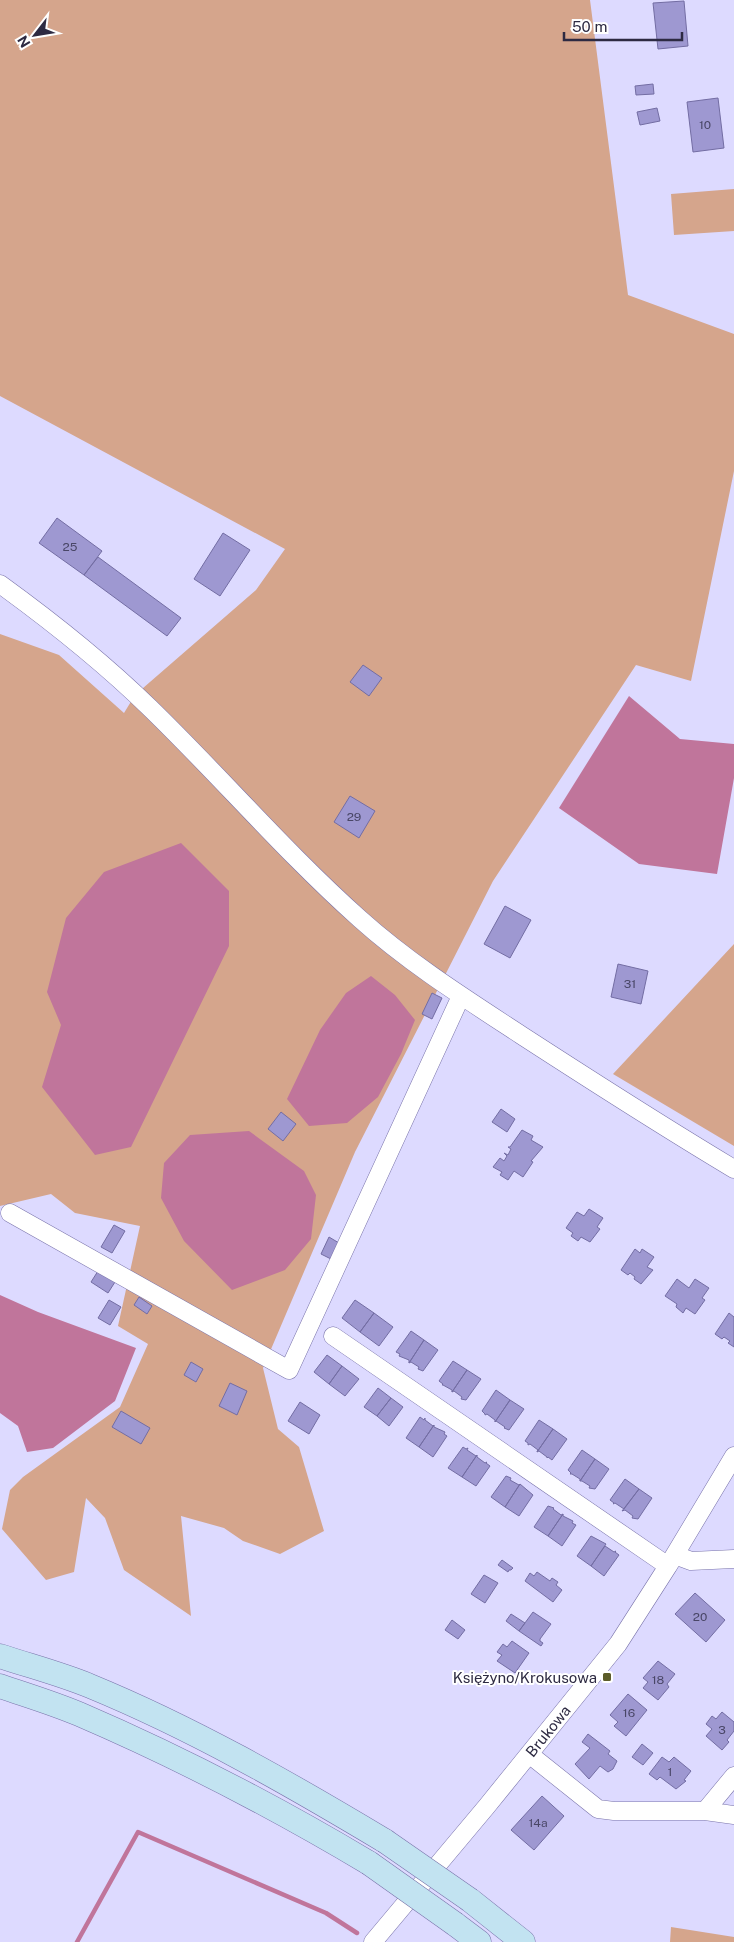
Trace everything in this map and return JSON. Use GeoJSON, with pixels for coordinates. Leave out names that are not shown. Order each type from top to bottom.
{"type":"FeatureCollection","features":[{"type":"Feature","properties":{"kind":"main road"},"geometry":{"type":"LineString","coordinates":[[0,1656],[89,1686],[194,1734],[311,1796],[385,1841],[470,1900],[523,1942]]}},
{"type":"Feature","properties":{"kind":"main road"},"geometry":{"type":"LineString","coordinates":[[0,1686],[77,1713],[190,1764],[300,1822],[369,1863],[479,1942]]}},
{"type":"Feature","properties":{"kind":"street"},"geometry":{"type":"LineString","coordinates":[[0,584],[82,648],[148,706],[360,920],[402,954],[461,996],[644,1115],[734,1169]]}},
{"type":"Feature","properties":{"kind":"street"},"geometry":{"type":"LineString","coordinates":[[10,1213],[289,1370],[461,996]]}},
{"type":"Feature","properties":{"kind":"street"},"geometry":{"type":"LineString","coordinates":[[333,1336],[672,1561],[734,1559]]}},
{"type":"Feature","properties":{"kind":"street","name":"Brukowa"},"geometry":{"type":"LineString","coordinates":[[373,1942],[618,1644],[672,1561],[734,1456]]}},
{"type":"Feature","properties":{"kind":"street"},"geometry":{"type":"LineString","coordinates":[[529,1754],[598,1809],[614,1811],[705,1811],[734,1815]]}},
{"type":"Feature","properties":{"kind":"street"},"geometry":{"type":"LineString","coordinates":[[705,1811],[734,1776]]}},
{"type":"Feature","properties":{"kind":"shaded area"},"geometry":{"type":"Polygon","coordinates":[[[0,0],[590,0],[628,295],[734,334],[734,471],[691,681],[636,665],[493,881],[355,1152],[263,1368],[278,1429],[299,1447],[324,1531],[280,1554],[243,1541],[224,1528],[181,1516],[191,1616],[124,1570],[105,1518],[86,1498],[74,1572],[46,1580],[2,1529],[10,1490],[23,1477],[120,1407],[148,1344],[118,1326],[140,1226],[75,1213],[51,1194],[0,1206],[0,634],[59,655],[124,713],[135,695],[256,590],[285,549],[0,396],[0,0]]]}},
{"type":"Feature","properties":{"kind":"shaded area"},"geometry":{"type":"Polygon","coordinates":[[[734,189],[734,231],[674,235],[671,194],[734,189]]]}},
{"type":"Feature","properties":{"kind":"shaded area"},"geometry":{"type":"Polygon","coordinates":[[[629,696],[680,739],[734,744],[734,778],[717,874],[639,864],[559,808],[629,696]]]}},
{"type":"Feature","properties":{"kind":"shaded area"},"geometry":{"type":"Polygon","coordinates":[[[181,843],[229,891],[229,946],[131,1147],[95,1155],[42,1087],[61,1025],[47,992],[66,918],[104,872],[181,843]]]}},
{"type":"Feature","properties":{"kind":"shaded area"},"geometry":{"type":"Polygon","coordinates":[[[734,944],[734,1146],[613,1074],[734,944]]]}},
{"type":"Feature","properties":{"kind":"shaded area"},"geometry":{"type":"Polygon","coordinates":[[[371,976],[395,995],[415,1020],[401,1054],[378,1097],[347,1123],[309,1126],[287,1099],[320,1030],[346,993],[371,976]]]}},
{"type":"Feature","properties":{"kind":"shaded area"},"geometry":{"type":"Polygon","coordinates":[[[249,1131],[304,1171],[316,1195],[311,1239],[285,1270],[232,1290],[184,1241],[161,1198],[164,1163],[190,1135],[249,1131]]]}},
{"type":"Feature","properties":{"kind":"shaded area"},"geometry":{"type":"Polygon","coordinates":[[[0,1295],[38,1312],[136,1348],[115,1401],[53,1448],[27,1452],[18,1426],[0,1413],[0,1295]]]}},
{"type":"Feature","properties":{"kind":"shaded area"},"geometry":{"type":"Polygon","coordinates":[[[671,1927],[734,1937],[734,1942],[670,1942],[671,1927]]]}},
{"type":"Feature","properties":{"kind":"building"},"geometry":{"type":"Polygon","coordinates":[[[684,1],[688,46],[658,49],[653,3],[684,1]]]}},
{"type":"Feature","properties":{"kind":"building"},"geometry":{"type":"Polygon","coordinates":[[[653,84],[654,94],[636,95],[635,86],[653,84]]]}},
{"type":"Feature","properties":{"kind":"building"},"geometry":{"type":"Polygon","coordinates":[[[718,98],[724,148],[693,152],[687,102],[718,98]]]}},
{"type":"Feature","properties":{"kind":"building"},"geometry":{"type":"Polygon","coordinates":[[[657,108],[660,121],[640,125],[637,112],[657,108]]]}},
{"type":"Feature","properties":{"kind":"building"},"geometry":{"type":"Polygon","coordinates":[[[57,518],[102,551],[84,575],[39,543],[57,518]]]}},
{"type":"Feature","properties":{"kind":"building"},"geometry":{"type":"Polygon","coordinates":[[[223,533],[250,550],[220,596],[194,579],[223,533]]]}},
{"type":"Feature","properties":{"kind":"building"},"geometry":{"type":"Polygon","coordinates":[[[98,557],[181,618],[167,636],[84,575],[98,557]]]}},
{"type":"Feature","properties":{"kind":"building"},"geometry":{"type":"Polygon","coordinates":[[[363,665],[382,678],[369,696],[350,682],[363,665]]]}},
{"type":"Feature","properties":{"kind":"building"},"geometry":{"type":"Polygon","coordinates":[[[350,796],[375,811],[359,838],[334,822],[350,796]]]}},
{"type":"Feature","properties":{"kind":"building"},"geometry":{"type":"Polygon","coordinates":[[[505,906],[531,920],[510,958],[484,944],[505,906]]]}},
{"type":"Feature","properties":{"kind":"building"},"geometry":{"type":"Polygon","coordinates":[[[618,964],[648,971],[641,1004],[611,997],[618,964]]]}},
{"type":"Feature","properties":{"kind":"building"},"geometry":{"type":"Polygon","coordinates":[[[432,993],[442,998],[432,1019],[422,1014],[432,993]]]}},
{"type":"Feature","properties":{"kind":"building"},"geometry":{"type":"Polygon","coordinates":[[[501,1109],[515,1119],[507,1132],[492,1122],[501,1109]]]}},
{"type":"Feature","properties":{"kind":"building"},"geometry":{"type":"Polygon","coordinates":[[[281,1112],[296,1124],[283,1141],[268,1129],[281,1112]]]}},
{"type":"Feature","properties":{"kind":"building"},"geometry":{"type":"Polygon","coordinates":[[[522,1130],[533,1136],[531,1140],[543,1147],[531,1161],[533,1162],[523,1177],[514,1171],[508,1180],[500,1175],[502,1172],[493,1167],[500,1158],[504,1161],[507,1156],[504,1153],[508,1155],[511,1149],[508,1147],[510,1147],[522,1130]]]}},
{"type":"Feature","properties":{"kind":"building"},"geometry":{"type":"Polygon","coordinates":[[[589,1209],[603,1218],[597,1227],[600,1229],[590,1242],[581,1237],[578,1241],[571,1236],[573,1233],[566,1228],[577,1212],[584,1216],[589,1209]]]}},
{"type":"Feature","properties":{"kind":"building"},"geometry":{"type":"Polygon","coordinates":[[[114,1225],[125,1231],[112,1253],[101,1247],[114,1225]]]}},
{"type":"Feature","properties":{"kind":"building"},"geometry":{"type":"Polygon","coordinates":[[[329,1237],[339,1243],[331,1259],[321,1254],[329,1237]]]}},
{"type":"Feature","properties":{"kind":"building"},"geometry":{"type":"Polygon","coordinates":[[[635,1249],[640,1253],[642,1249],[654,1257],[647,1267],[653,1270],[641,1284],[630,1273],[628,1275],[621,1270],[635,1249]]]}},
{"type":"Feature","properties":{"kind":"building"},"geometry":{"type":"Polygon","coordinates":[[[98,1271],[115,1282],[108,1293],[91,1282],[98,1271]]]}},
{"type":"Feature","properties":{"kind":"building"},"geometry":{"type":"Polygon","coordinates":[[[677,1279],[689,1288],[695,1279],[709,1288],[702,1298],[705,1300],[695,1314],[686,1308],[683,1313],[676,1307],[677,1304],[665,1296],[677,1279]]]}},
{"type":"Feature","properties":{"kind":"building"},"geometry":{"type":"Polygon","coordinates":[[[139,1297],[152,1306],[147,1314],[134,1305],[139,1297]]]}},
{"type":"Feature","properties":{"kind":"building"},"geometry":{"type":"Polygon","coordinates":[[[109,1300],[121,1307],[110,1325],[98,1318],[109,1300]]]}},
{"type":"Feature","properties":{"kind":"building"},"geometry":{"type":"Polygon","coordinates":[[[355,1300],[374,1313],[360,1332],[342,1318],[355,1300]]]}},
{"type":"Feature","properties":{"kind":"building"},"geometry":{"type":"Polygon","coordinates":[[[374,1313],[393,1327],[379,1346],[360,1332],[374,1313]]]}},
{"type":"Feature","properties":{"kind":"building"},"geometry":{"type":"Polygon","coordinates":[[[729,1313],[734,1317],[734,1347],[728,1343],[730,1341],[724,1337],[722,1339],[715,1334],[729,1313]]]}},
{"type":"Feature","properties":{"kind":"building"},"geometry":{"type":"Polygon","coordinates":[[[411,1331],[424,1340],[409,1363],[409,1360],[399,1356],[400,1354],[396,1352],[411,1331]]]}},
{"type":"Feature","properties":{"kind":"building"},"geometry":{"type":"Polygon","coordinates":[[[424,1340],[438,1350],[423,1371],[411,1362],[409,1363],[424,1340]]]}},
{"type":"Feature","properties":{"kind":"building"},"geometry":{"type":"Polygon","coordinates":[[[327,1355],[342,1366],[329,1384],[314,1372],[327,1355]]]}},
{"type":"Feature","properties":{"kind":"building"},"geometry":{"type":"Polygon","coordinates":[[[453,1361],[467,1370],[452,1392],[452,1390],[442,1385],[439,1381],[453,1361]]]}},
{"type":"Feature","properties":{"kind":"building"},"geometry":{"type":"Polygon","coordinates":[[[191,1362],[203,1369],[196,1382],[184,1375],[191,1362]]]}},
{"type":"Feature","properties":{"kind":"building"},"geometry":{"type":"Polygon","coordinates":[[[342,1366],[359,1379],[345,1396],[329,1384],[342,1366]]]}},
{"type":"Feature","properties":{"kind":"building"},"geometry":{"type":"Polygon","coordinates":[[[467,1370],[481,1379],[466,1400],[461,1399],[462,1397],[454,1391],[452,1392],[467,1370]]]}},
{"type":"Feature","properties":{"kind":"building"},"geometry":{"type":"Polygon","coordinates":[[[230,1383],[247,1391],[237,1415],[219,1406],[230,1383]]]}},
{"type":"Feature","properties":{"kind":"building"},"geometry":{"type":"Polygon","coordinates":[[[378,1388],[391,1398],[377,1416],[364,1407],[378,1388]]]}},
{"type":"Feature","properties":{"kind":"building"},"geometry":{"type":"Polygon","coordinates":[[[496,1390],[510,1400],[495,1422],[495,1420],[487,1414],[485,1415],[482,1411],[496,1390]]]}},
{"type":"Feature","properties":{"kind":"building"},"geometry":{"type":"Polygon","coordinates":[[[391,1398],[403,1407],[389,1426],[377,1416],[391,1398]]]}},
{"type":"Feature","properties":{"kind":"building"},"geometry":{"type":"Polygon","coordinates":[[[510,1400],[524,1409],[509,1430],[495,1422],[510,1400]]]}},
{"type":"Feature","properties":{"kind":"building"},"geometry":{"type":"Polygon","coordinates":[[[300,1402],[320,1415],[309,1434],[288,1421],[300,1402]]]}},
{"type":"Feature","properties":{"kind":"building"},"geometry":{"type":"Polygon","coordinates":[[[121,1411],[150,1428],[141,1444],[112,1427],[121,1411]]]}},
{"type":"Feature","properties":{"kind":"building"},"geometry":{"type":"Polygon","coordinates":[[[420,1417],[424,1420],[425,1418],[425,1420],[434,1425],[419,1447],[406,1438],[420,1417]]]}},
{"type":"Feature","properties":{"kind":"building"},"geometry":{"type":"Polygon","coordinates":[[[539,1420],[553,1429],[537,1452],[538,1450],[530,1444],[528,1445],[525,1441],[539,1420]]]}},
{"type":"Feature","properties":{"kind":"building"},"geometry":{"type":"Polygon","coordinates":[[[434,1425],[434,1427],[445,1432],[444,1434],[447,1436],[433,1457],[419,1447],[434,1425]]]}},
{"type":"Feature","properties":{"kind":"building"},"geometry":{"type":"Polygon","coordinates":[[[553,1429],[567,1439],[552,1460],[539,1451],[537,1452],[553,1429]]]}},
{"type":"Feature","properties":{"kind":"building"},"geometry":{"type":"Polygon","coordinates":[[[463,1447],[468,1448],[467,1450],[477,1455],[462,1477],[448,1468],[463,1447]]]}},
{"type":"Feature","properties":{"kind":"building"},"geometry":{"type":"Polygon","coordinates":[[[582,1450],[595,1459],[580,1481],[580,1479],[570,1474],[568,1470],[582,1450]]]}},
{"type":"Feature","properties":{"kind":"building"},"geometry":{"type":"Polygon","coordinates":[[[477,1455],[477,1457],[485,1463],[487,1462],[490,1466],[476,1486],[462,1477],[477,1455]]]}},
{"type":"Feature","properties":{"kind":"building"},"geometry":{"type":"Polygon","coordinates":[[[595,1459],[609,1469],[595,1489],[589,1488],[590,1486],[580,1481],[595,1459]]]}},
{"type":"Feature","properties":{"kind":"building"},"geometry":{"type":"Polygon","coordinates":[[[506,1476],[520,1484],[505,1507],[491,1497],[506,1476]]]}},
{"type":"Feature","properties":{"kind":"building"},"geometry":{"type":"Polygon","coordinates":[[[625,1479],[639,1489],[624,1509],[615,1503],[613,1504],[610,1500],[625,1479]]]}},
{"type":"Feature","properties":{"kind":"building"},"geometry":{"type":"Polygon","coordinates":[[[520,1484],[533,1495],[519,1516],[505,1507],[520,1484]]]}},
{"type":"Feature","properties":{"kind":"building"},"geometry":{"type":"Polygon","coordinates":[[[639,1489],[652,1498],[638,1519],[632,1518],[633,1516],[625,1510],[622,1511],[639,1489]]]}},
{"type":"Feature","properties":{"kind":"building"},"geometry":{"type":"Polygon","coordinates":[[[548,1506],[554,1508],[561,1515],[563,1514],[548,1536],[534,1527],[548,1506]]]}},
{"type":"Feature","properties":{"kind":"building"},"geometry":{"type":"Polygon","coordinates":[[[563,1514],[563,1516],[573,1521],[572,1523],[576,1525],[562,1546],[548,1536],[563,1514]]]}},
{"type":"Feature","properties":{"kind":"building"},"geometry":{"type":"Polygon","coordinates":[[[591,1536],[606,1544],[591,1566],[577,1556],[591,1536]]]}},
{"type":"Feature","properties":{"kind":"building"},"geometry":{"type":"Polygon","coordinates":[[[605,1546],[614,1552],[616,1551],[619,1555],[604,1576],[591,1566],[605,1546]]]}},
{"type":"Feature","properties":{"kind":"building"},"geometry":{"type":"Polygon","coordinates":[[[502,1560],[513,1568],[508,1572],[498,1565],[502,1560]]]}},
{"type":"Feature","properties":{"kind":"building"},"geometry":{"type":"Polygon","coordinates":[[[537,1572],[550,1581],[552,1578],[558,1582],[556,1585],[562,1590],[553,1602],[525,1581],[530,1573],[534,1576],[537,1572]]]}},
{"type":"Feature","properties":{"kind":"building"},"geometry":{"type":"Polygon","coordinates":[[[484,1575],[498,1583],[485,1603],[471,1594],[484,1575]]]}},
{"type":"Feature","properties":{"kind":"building"},"geometry":{"type":"Polygon","coordinates":[[[695,1593],[725,1620],[706,1642],[675,1614],[695,1593]]]}},
{"type":"Feature","properties":{"kind":"building"},"geometry":{"type":"Polygon","coordinates":[[[533,1612],[551,1624],[540,1639],[543,1643],[541,1646],[519,1631],[533,1612]]]}},
{"type":"Feature","properties":{"kind":"building"},"geometry":{"type":"Polygon","coordinates":[[[511,1614],[525,1623],[519,1631],[506,1621],[511,1614]]]}},
{"type":"Feature","properties":{"kind":"building"},"geometry":{"type":"Polygon","coordinates":[[[452,1620],[465,1630],[458,1639],[445,1630],[452,1620]]]}},
{"type":"Feature","properties":{"kind":"building"},"geometry":{"type":"Polygon","coordinates":[[[512,1641],[529,1653],[515,1673],[497,1661],[502,1655],[497,1652],[503,1644],[507,1647],[512,1641]]]}},
{"type":"Feature","properties":{"kind":"building"},"geometry":{"type":"Polygon","coordinates":[[[658,1661],[675,1674],[667,1684],[669,1687],[658,1700],[643,1688],[648,1682],[643,1678],[658,1661]]]}},
{"type":"Feature","properties":{"kind":"building"},"geometry":{"type":"Polygon","coordinates":[[[628,1694],[647,1710],[626,1736],[614,1726],[618,1722],[610,1715],[628,1694]]]}},
{"type":"Feature","properties":{"kind":"building"},"geometry":{"type":"Polygon","coordinates":[[[722,1712],[734,1722],[734,1731],[727,1740],[729,1742],[722,1750],[706,1736],[712,1729],[706,1724],[712,1716],[716,1719],[722,1712]]]}},
{"type":"Feature","properties":{"kind":"building"},"geometry":{"type":"Polygon","coordinates":[[[588,1734],[610,1751],[608,1754],[617,1761],[613,1769],[608,1772],[600,1766],[589,1779],[575,1764],[590,1748],[582,1742],[588,1734]]]}},
{"type":"Feature","properties":{"kind":"building"},"geometry":{"type":"Polygon","coordinates":[[[642,1744],[653,1753],[643,1765],[632,1757],[642,1744]]]}},
{"type":"Feature","properties":{"kind":"building"},"geometry":{"type":"Polygon","coordinates":[[[662,1757],[669,1762],[674,1757],[691,1771],[684,1780],[686,1781],[676,1789],[660,1777],[657,1780],[649,1774],[662,1757]]]}},
{"type":"Feature","properties":{"kind":"building"},"geometry":{"type":"Polygon","coordinates":[[[542,1796],[564,1816],[534,1850],[511,1830],[542,1796]]]}},
{"type":"Feature","properties":{"kind":"waterway"},"geometry":{"type":"LineString","coordinates":[[77,1942],[138,1832],[326,1913],[357,1933]]}},
{"type":"Feature","properties":{"kind":"place","name":"Księżyno/Krokusowa"},"geometry":{"type":"Point","coordinates":[607,1677]}}]}
